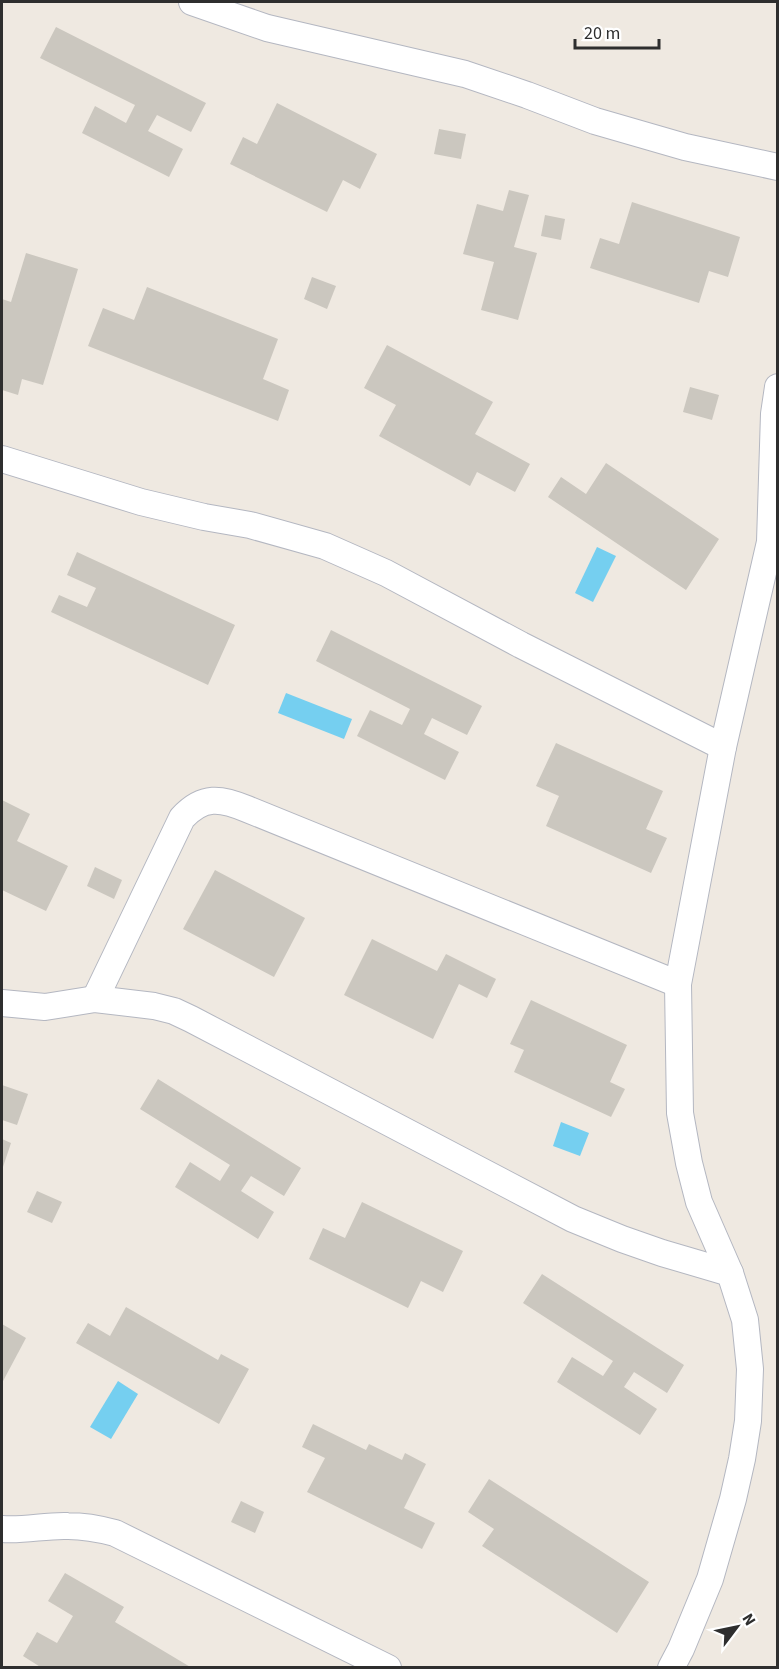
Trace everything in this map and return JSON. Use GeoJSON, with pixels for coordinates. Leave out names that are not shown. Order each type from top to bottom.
{"type":"FeatureCollection","features":[{"type":"Feature","properties":{"kind":"street"},"geometry":{"type":"LineString","coordinates":[[192,2],[267,28],[465,74],[527,94],[595,121],[685,147],[777,167]]}},
{"type":"Feature","properties":{"kind":"street"},"geometry":{"type":"LineString","coordinates":[[671,1668],[710,1579],[733,1499],[748,1421],[750,1369],[745,1320],[730,1273],[699,1202],[680,1113],[678,984],[723,747],[770,542],[777,387]]}},
{"type":"Feature","properties":{"kind":"street"},"geometry":{"type":"LineString","coordinates":[[2,459],[141,502],[204,518],[250,525],[325,546],[386,573],[521,645],[723,747]]}},
{"type":"Feature","properties":{"kind":"street"},"geometry":{"type":"LineString","coordinates":[[95,999],[182,818],[190,810],[217,799],[247,808],[678,984]]}},
{"type":"Feature","properties":{"kind":"street"},"geometry":{"type":"LineString","coordinates":[[2,1003],[45,1007],[95,999],[174,1011],[573,1219],[642,1246],[730,1273]]}},
{"type":"Feature","properties":{"kind":"street"},"geometry":{"type":"LineString","coordinates":[[2,1529],[68,1526],[115,1533],[388,1668]]}},
{"type":"Feature","properties":{"kind":"water"},"geometry":{"type":"Polygon","coordinates":[[[597,547],[616,556],[593,602],[575,593],[597,547]]]}},
{"type":"Feature","properties":{"kind":"water"},"geometry":{"type":"Polygon","coordinates":[[[286,693],[352,719],[344,739],[278,713],[286,693]]]}},
{"type":"Feature","properties":{"kind":"water"},"geometry":{"type":"Polygon","coordinates":[[[561,1122],[589,1133],[580,1156],[553,1146],[561,1122]]]}},
{"type":"Feature","properties":{"kind":"water"},"geometry":{"type":"Polygon","coordinates":[[[118,1381],[138,1394],[111,1439],[90,1427],[118,1381]]]}},
{"type":"Feature","properties":{"kind":"building"},"geometry":{"type":"Polygon","coordinates":[[[56,27],[206,103],[191,132],[157,115],[148,131],[183,149],[169,177],[82,133],[95,106],[126,123],[135,105],[40,58],[56,27]]]}},
{"type":"Feature","properties":{"kind":"building"},"geometry":{"type":"Polygon","coordinates":[[[277,103],[377,154],[360,189],[343,180],[327,212],[230,164],[243,137],[257,144],[277,103]]]}},
{"type":"Feature","properties":{"kind":"building"},"geometry":{"type":"Polygon","coordinates":[[[439,129],[466,134],[461,159],[434,154],[439,129]]]}},
{"type":"Feature","properties":{"kind":"building"},"geometry":{"type":"Polygon","coordinates":[[[509,190],[529,195],[514,247],[537,253],[518,320],[481,310],[494,262],[463,254],[477,204],[503,211],[509,190]]]}},
{"type":"Feature","properties":{"kind":"building"},"geometry":{"type":"Polygon","coordinates":[[[632,202],[740,237],[728,277],[709,271],[699,303],[590,268],[600,238],[619,244],[632,202]]]}},
{"type":"Feature","properties":{"kind":"building"},"geometry":{"type":"Polygon","coordinates":[[[545,215],[565,219],[561,240],[541,236],[545,215]]]}},
{"type":"Feature","properties":{"kind":"building"},"geometry":{"type":"Polygon","coordinates":[[[26,253],[78,269],[43,385],[22,379],[18,395],[2,390],[2,299],[11,302],[26,253]]]}},
{"type":"Feature","properties":{"kind":"building"},"geometry":{"type":"Polygon","coordinates":[[[312,277],[336,286],[327,309],[304,299],[312,277]]]}},
{"type":"Feature","properties":{"kind":"building"},"geometry":{"type":"Polygon","coordinates":[[[147,287],[278,339],[263,379],[289,390],[278,421],[88,346],[103,308],[134,320],[147,287]]]}},
{"type":"Feature","properties":{"kind":"building"},"geometry":{"type":"Polygon","coordinates":[[[387,345],[493,402],[475,434],[530,464],[515,492],[477,472],[470,486],[379,436],[396,405],[364,388],[387,345]]]}},
{"type":"Feature","properties":{"kind":"building"},"geometry":{"type":"Polygon","coordinates":[[[690,387],[719,395],[712,420],[683,412],[690,387]]]}},
{"type":"Feature","properties":{"kind":"building"},"geometry":{"type":"Polygon","coordinates":[[[606,463],[719,539],[686,590],[548,497],[561,477],[586,494],[606,463]]]}},
{"type":"Feature","properties":{"kind":"building"},"geometry":{"type":"Polygon","coordinates":[[[77,552],[235,625],[208,685],[51,612],[59,595],[87,607],[96,588],[67,575],[77,552]]]}},
{"type":"Feature","properties":{"kind":"building"},"geometry":{"type":"Polygon","coordinates":[[[331,630],[482,706],[467,735],[432,718],[424,734],[459,752],[445,780],[357,736],[370,710],[402,725],[410,709],[316,661],[331,630]]]}},
{"type":"Feature","properties":{"kind":"building"},"geometry":{"type":"Polygon","coordinates":[[[556,743],[663,791],[646,829],[667,838],[651,873],[546,826],[559,796],[536,786],[556,743]]]}},
{"type":"Feature","properties":{"kind":"building"},"geometry":{"type":"Polygon","coordinates":[[[2,800],[30,814],[17,841],[68,866],[46,911],[2,890],[2,800]]]}},
{"type":"Feature","properties":{"kind":"building"},"geometry":{"type":"Polygon","coordinates":[[[95,867],[122,880],[114,899],[87,886],[95,867]]]}},
{"type":"Feature","properties":{"kind":"building"},"geometry":{"type":"Polygon","coordinates":[[[215,870],[305,918],[274,977],[183,929],[215,870]]]}},
{"type":"Feature","properties":{"kind":"building"},"geometry":{"type":"Polygon","coordinates":[[[372,939],[437,971],[446,954],[496,979],[487,998],[459,984],[433,1039],[344,995],[372,939]]]}},
{"type":"Feature","properties":{"kind":"building"},"geometry":{"type":"Polygon","coordinates":[[[531,1000],[627,1045],[610,1082],[625,1089],[611,1117],[514,1072],[524,1050],[510,1044],[531,1000]]]}},
{"type":"Feature","properties":{"kind":"building"},"geometry":{"type":"Polygon","coordinates":[[[158,1079],[301,1168],[284,1196],[251,1176],[241,1191],[274,1212],[258,1239],[175,1187],[190,1162],[220,1181],[230,1165],[140,1109],[158,1079]]]}},
{"type":"Feature","properties":{"kind":"building"},"geometry":{"type":"Polygon","coordinates":[[[2,1085],[28,1094],[17,1125],[2,1120],[2,1085]]]}},
{"type":"Feature","properties":{"kind":"building"},"geometry":{"type":"Polygon","coordinates":[[[2,1139],[11,1143],[2,1170],[2,1139]]]}},
{"type":"Feature","properties":{"kind":"building"},"geometry":{"type":"Polygon","coordinates":[[[37,1191],[62,1202],[52,1223],[27,1212],[37,1191]]]}},
{"type":"Feature","properties":{"kind":"building"},"geometry":{"type":"Polygon","coordinates":[[[362,1202],[463,1251],[443,1292],[421,1281],[408,1308],[309,1259],[323,1228],[345,1238],[362,1202]]]}},
{"type":"Feature","properties":{"kind":"building"},"geometry":{"type":"Polygon","coordinates":[[[542,1274],[684,1365],[667,1393],[634,1372],[624,1387],[657,1409],[640,1435],[557,1382],[572,1357],[603,1376],[613,1361],[523,1303],[542,1274]]]}},
{"type":"Feature","properties":{"kind":"building"},"geometry":{"type":"Polygon","coordinates":[[[126,1307],[218,1360],[221,1354],[249,1369],[219,1424],[76,1343],[88,1323],[110,1336],[126,1307]]]}},
{"type":"Feature","properties":{"kind":"building"},"geometry":{"type":"Polygon","coordinates":[[[2,1324],[26,1338],[2,1383],[2,1324]]]}},
{"type":"Feature","properties":{"kind":"building"},"geometry":{"type":"Polygon","coordinates":[[[313,1424],[366,1450],[369,1444],[402,1460],[405,1453],[426,1464],[404,1508],[435,1523],[422,1549],[307,1492],[325,1458],[302,1447],[313,1424]]]}},
{"type":"Feature","properties":{"kind":"building"},"geometry":{"type":"Polygon","coordinates":[[[489,1479],[649,1582],[617,1633],[482,1546],[494,1529],[468,1512],[489,1479]]]}},
{"type":"Feature","properties":{"kind":"building"},"geometry":{"type":"Polygon","coordinates":[[[241,1501],[264,1512],[255,1533],[231,1522],[241,1501]]]}},
{"type":"Feature","properties":{"kind":"building"},"geometry":{"type":"Polygon","coordinates":[[[65,1573],[124,1607],[115,1622],[192,1668],[42,1668],[23,1656],[37,1632],[57,1643],[73,1616],[48,1601],[65,1573]]]}}]}
